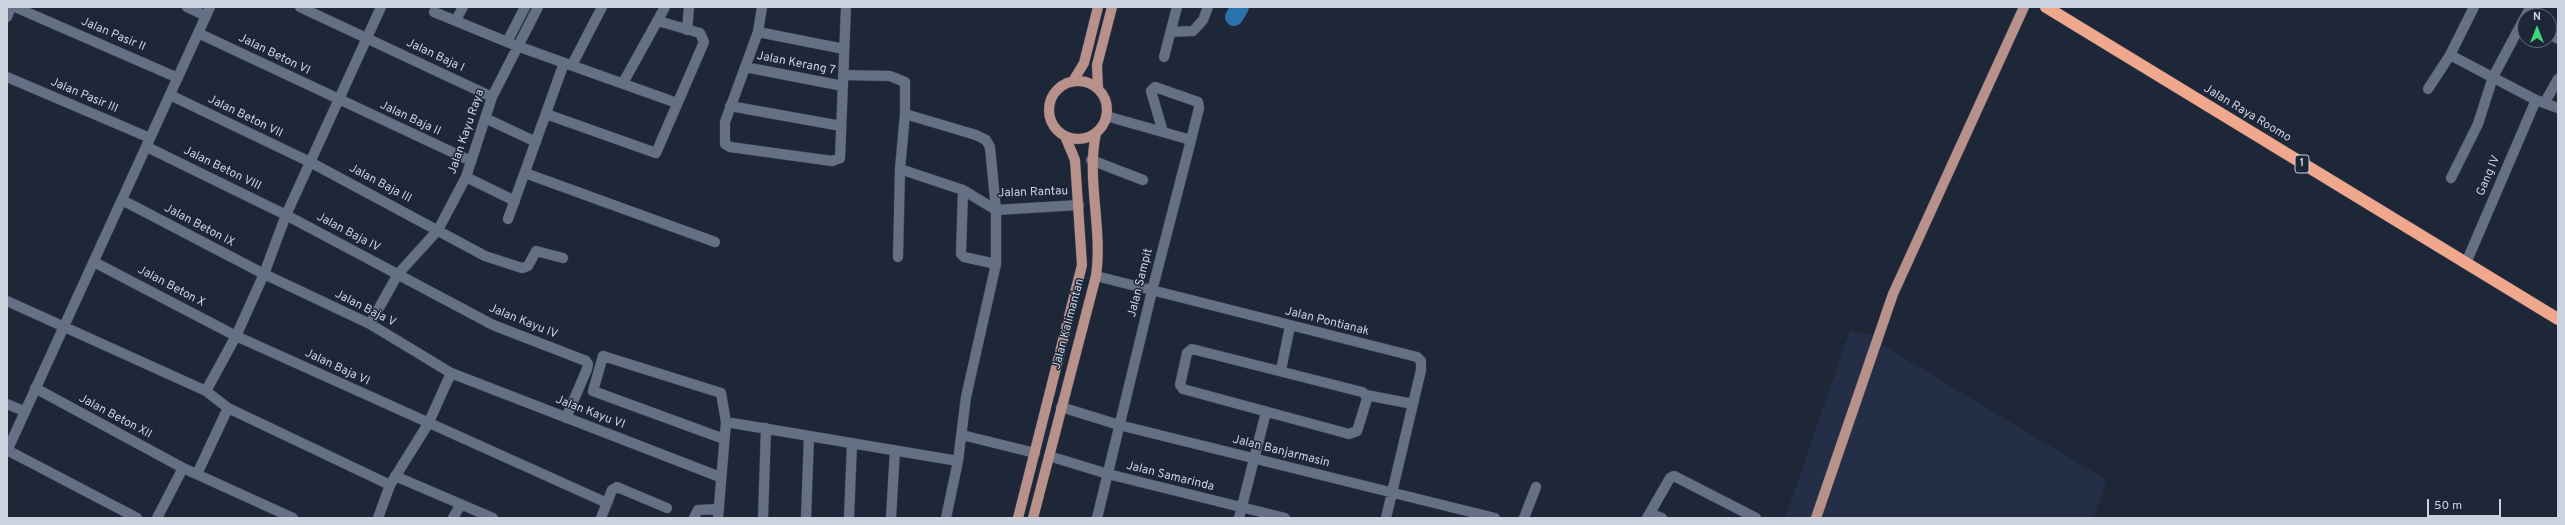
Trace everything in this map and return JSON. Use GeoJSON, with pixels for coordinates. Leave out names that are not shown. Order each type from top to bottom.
{"type":"FeatureCollection","features":[{"type":"Feature","properties":{"kind":"highway","name":"Jalan Raya Roomo"},"geometry":{"type":"LineString","coordinates":[[2046,7],[2558,319]]}},
{"type":"Feature","properties":{"kind":"main road"},"geometry":{"type":"LineString","coordinates":[[1098,7],[1081,71],[1073,81],[1057,89],[1049,106],[1052,123],[1065,136],[1081,138],[1096,133],[1106,116],[1107,106],[1098,88],[1098,65],[1112,7]]}},
{"type":"Feature","properties":{"kind":"main road"},"geometry":{"type":"LineString","coordinates":[[1816,518],[1893,294],[2024,7]]}},
{"type":"Feature","properties":{"kind":"main road"},"geometry":{"type":"LineString","coordinates":[[1073,81],[1090,83],[1098,88]]}},
{"type":"Feature","properties":{"kind":"main road","name":"Jalan Kalimantan"},"geometry":{"type":"LineString","coordinates":[[1033,518],[1096,276],[1098,255],[1091,160],[1096,133]]}},
{"type":"Feature","properties":{"kind":"main road","name":"Jalan Kalimantan"},"geometry":{"type":"LineString","coordinates":[[1018,518],[1082,264],[1075,160],[1065,136]]}},
{"type":"Feature","properties":{"kind":"main road"},"geometry":{"type":"LineString","coordinates":[[1066,330],[1080,334]]}},
{"type":"Feature","properties":{"kind":"main road"},"geometry":{"type":"LineString","coordinates":[[1027,485],[1040,488]]}},
{"type":"Feature","properties":{"kind":"street"},"geometry":{"type":"LineString","coordinates":[[7,17],[11,7]]}},
{"type":"Feature","properties":{"kind":"street","name":"Jalan Pasir II"},"geometry":{"type":"LineString","coordinates":[[15,7],[178,78]]}},
{"type":"Feature","properties":{"kind":"street"},"geometry":{"type":"LineString","coordinates":[[137,518],[7,450],[24,411],[65,327],[208,11],[187,7]]}},
{"type":"Feature","properties":{"kind":"street","name":"Jalan Baja I"},"geometry":{"type":"LineString","coordinates":[[300,7],[492,97]]}},
{"type":"Feature","properties":{"kind":"street"},"geometry":{"type":"LineString","coordinates":[[206,391],[236,336],[264,274],[286,215],[381,7]]}},
{"type":"Feature","properties":{"kind":"street"},"geometry":{"type":"LineString","coordinates":[[456,20],[463,7]]}},
{"type":"Feature","properties":{"kind":"street"},"geometry":{"type":"LineString","coordinates":[[507,42],[525,7]]}},
{"type":"Feature","properties":{"kind":"street","name":"Jalan Kayu Raya"},"geometry":{"type":"LineString","coordinates":[[370,324],[398,274],[438,230],[466,177],[492,97],[538,7]]}},
{"type":"Feature","properties":{"kind":"street"},"geometry":{"type":"LineString","coordinates":[[508,218],[546,114],[568,64],[602,7]]}},
{"type":"Feature","properties":{"kind":"street"},"geometry":{"type":"LineString","coordinates":[[623,83],[666,7]]}},
{"type":"Feature","properties":{"kind":"street"},"geometry":{"type":"LineString","coordinates":[[687,30],[689,7]]}},
{"type":"Feature","properties":{"kind":"street"},"geometry":{"type":"LineString","coordinates":[[762,7],[758,32],[725,122],[725,144],[730,147],[837,161],[840,158],[843,86],[843,8]]}},
{"type":"Feature","properties":{"kind":"street"},"geometry":{"type":"LineString","coordinates":[[1164,57],[1177,7]]}},
{"type":"Feature","properties":{"kind":"street"},"geometry":{"type":"LineString","coordinates":[[1171,32],[1193,31],[1203,20],[1208,7]]}},
{"type":"Feature","properties":{"kind":"street"},"geometry":{"type":"LineString","coordinates":[[2428,89],[2450,55],[2474,7]]}},
{"type":"Feature","properties":{"kind":"street"},"geometry":{"type":"LineString","coordinates":[[434,12],[517,46],[677,103]]}},
{"type":"Feature","properties":{"kind":"street"},"geometry":{"type":"LineString","coordinates":[[546,114],[656,153],[659,151],[677,103],[704,42],[700,33],[658,21]]}},
{"type":"Feature","properties":{"kind":"street"},"geometry":{"type":"LineString","coordinates":[[758,32],[844,49]]}},
{"type":"Feature","properties":{"kind":"street","name":"Jalan Beton VI"},"geometry":{"type":"LineString","coordinates":[[198,33],[338,100]]}},
{"type":"Feature","properties":{"kind":"street"},"geometry":{"type":"LineString","coordinates":[[2451,178],[2478,124],[2493,77],[2517,34]]}},
{"type":"Feature","properties":{"kind":"street"},"geometry":{"type":"LineString","coordinates":[[2450,55],[2541,101],[2558,108]]}},
{"type":"Feature","properties":{"kind":"street","name":"Jalan Kerang 7"},"geometry":{"type":"LineString","coordinates":[[745,67],[843,86]]}},
{"type":"Feature","properties":{"kind":"street"},"geometry":{"type":"LineString","coordinates":[[843,75],[890,76],[905,82],[905,114],[900,169],[898,257]]}},
{"type":"Feature","properties":{"kind":"street"},"geometry":{"type":"LineString","coordinates":[[7,89],[9,78]]}},
{"type":"Feature","properties":{"kind":"street","name":"Jalan Pasir III"},"geometry":{"type":"LineString","coordinates":[[9,78],[148,142]]}},
{"type":"Feature","properties":{"kind":"street","name":"Gang IV"},"geometry":{"type":"LineString","coordinates":[[2466,263],[2541,101],[2558,79]]}},
{"type":"Feature","properties":{"kind":"street","name":"Jalan Sampit"},"geometry":{"type":"LineString","coordinates":[[1097,518],[1152,290],[1199,108],[1198,102],[1156,87],[1151,91],[1163,132]]}},
{"type":"Feature","properties":{"kind":"street","name":"Jalan Beton VII"},"geometry":{"type":"LineString","coordinates":[[170,95],[310,162]]}},
{"type":"Feature","properties":{"kind":"street","name":"Jalan Baja II"},"geometry":{"type":"LineString","coordinates":[[338,100],[471,161]]}},
{"type":"Feature","properties":{"kind":"street"},"geometry":{"type":"LineString","coordinates":[[730,106],[841,126]]}},
{"type":"Feature","properties":{"kind":"street"},"geometry":{"type":"LineString","coordinates":[[905,114],[986,140],[990,147],[996,210],[996,264],[966,397],[958,461],[946,518]]}},
{"type":"Feature","properties":{"kind":"street"},"geometry":{"type":"LineString","coordinates":[[1106,116],[1191,140]]}},
{"type":"Feature","properties":{"kind":"street"},"geometry":{"type":"LineString","coordinates":[[485,118],[536,142]]}},
{"type":"Feature","properties":{"kind":"street","name":"Jalan Beton VIII"},"geometry":{"type":"LineString","coordinates":[[148,142],[286,215]]}},
{"type":"Feature","properties":{"kind":"street"},"geometry":{"type":"LineString","coordinates":[[1091,160],[1143,180]]}},
{"type":"Feature","properties":{"kind":"street","name":"Jalan Baja III"},"geometry":{"type":"LineString","coordinates":[[310,162],[485,256],[522,268],[528,266],[536,251],[563,258]]}},
{"type":"Feature","properties":{"kind":"street","name":"Jalan Rantau"},"geometry":{"type":"LineString","coordinates":[[900,169],[963,190],[996,210],[1079,205]]}},
{"type":"Feature","properties":{"kind":"street"},"geometry":{"type":"LineString","coordinates":[[525,173],[715,242]]}},
{"type":"Feature","properties":{"kind":"street"},"geometry":{"type":"LineString","coordinates":[[466,177],[515,201]]}},
{"type":"Feature","properties":{"kind":"street"},"geometry":{"type":"LineString","coordinates":[[963,190],[961,254],[964,257],[996,264]]}},
{"type":"Feature","properties":{"kind":"street","name":"Jalan Beton IX"},"geometry":{"type":"LineString","coordinates":[[122,200],[264,274]]}},
{"type":"Feature","properties":{"kind":"street","name":"Jalan Baja IV"},"geometry":{"type":"LineString","coordinates":[[286,215],[398,274]]}},
{"type":"Feature","properties":{"kind":"street","name":"Jalan Beton X"},"geometry":{"type":"LineString","coordinates":[[94,262],[236,336]]}},
{"type":"Feature","properties":{"kind":"street","name":"Jalan Baja V"},"geometry":{"type":"LineString","coordinates":[[264,274],[370,324],[451,373]]}},
{"type":"Feature","properties":{"kind":"street","name":"Jalan Kayu IV"},"geometry":{"type":"LineString","coordinates":[[398,274],[493,325],[587,362],[587,369],[566,418]]}},
{"type":"Feature","properties":{"kind":"street","name":"Jalan Pontianak"},"geometry":{"type":"LineString","coordinates":[[1096,276],[1417,357],[1421,361],[1421,370],[1386,518]]}},
{"type":"Feature","properties":{"kind":"street"},"geometry":{"type":"LineString","coordinates":[[7,301],[206,391],[228,408],[392,481],[461,504],[493,518]]}},
{"type":"Feature","properties":{"kind":"street"},"geometry":{"type":"LineString","coordinates":[[1281,370],[1290,326]]}},
{"type":"Feature","properties":{"kind":"street","name":"Jalan Baja VI"},"geometry":{"type":"LineString","coordinates":[[236,336],[607,504]]}},
{"type":"Feature","properties":{"kind":"street"},"geometry":{"type":"LineString","coordinates":[[1366,395],[1357,431],[1353,434],[1183,390],[1180,385],[1187,353],[1192,349],[1281,370],[1359,391],[1366,395],[1413,404]]}},
{"type":"Feature","properties":{"kind":"street"},"geometry":{"type":"LineString","coordinates":[[694,518],[698,510],[718,514],[726,422],[720,392],[607,356],[602,359],[592,388],[595,393],[724,439]]}},
{"type":"Feature","properties":{"kind":"street"},"geometry":{"type":"LineString","coordinates":[[378,518],[392,481],[428,424],[451,373]]}},
{"type":"Feature","properties":{"kind":"street","name":"Jalan Kayu VI"},"geometry":{"type":"LineString","coordinates":[[451,373],[720,478]]}},
{"type":"Feature","properties":{"kind":"street","name":"Jalan Beton XII"},"geometry":{"type":"LineString","coordinates":[[35,388],[183,468],[293,518]]}},
{"type":"Feature","properties":{"kind":"street"},"geometry":{"type":"LineString","coordinates":[[7,404],[24,411]]}},
{"type":"Feature","properties":{"kind":"street","name":"Jalan Banjarmasin"},"geometry":{"type":"LineString","coordinates":[[1061,407],[1119,425],[1495,518]]}},
{"type":"Feature","properties":{"kind":"street"},"geometry":{"type":"LineString","coordinates":[[197,474],[228,408]]}},
{"type":"Feature","properties":{"kind":"street"},"geometry":{"type":"LineString","coordinates":[[1240,513],[1266,412]]}},
{"type":"Feature","properties":{"kind":"street"},"geometry":{"type":"LineString","coordinates":[[726,422],[958,461]]}},
{"type":"Feature","properties":{"kind":"street"},"geometry":{"type":"LineString","coordinates":[[762,518],[766,428]]}},
{"type":"Feature","properties":{"kind":"street"},"geometry":{"type":"LineString","coordinates":[[962,435],[1035,453]]}},
{"type":"Feature","properties":{"kind":"street"},"geometry":{"type":"LineString","coordinates":[[806,518],[809,436]]}},
{"type":"Feature","properties":{"kind":"street"},"geometry":{"type":"LineString","coordinates":[[849,518],[852,443]]}},
{"type":"Feature","properties":{"kind":"street"},"geometry":{"type":"LineString","coordinates":[[891,518],[895,450]]}},
{"type":"Feature","properties":{"kind":"street","name":"Jalan Samarinda"},"geometry":{"type":"LineString","coordinates":[[1049,456],[1240,513],[1285,518]]}},
{"type":"Feature","properties":{"kind":"street"},"geometry":{"type":"LineString","coordinates":[[157,518],[183,468]]}},
{"type":"Feature","properties":{"kind":"street"},"geometry":{"type":"LineString","coordinates":[[1662,518],[1649,515],[1670,478],[1674,476],[1756,518]]}},
{"type":"Feature","properties":{"kind":"street"},"geometry":{"type":"LineString","coordinates":[[601,518],[615,487],[668,508]]}},
{"type":"Feature","properties":{"kind":"street"},"geometry":{"type":"LineString","coordinates":[[1524,518],[1536,487]]}},
{"type":"Feature","properties":{"kind":"street"},"geometry":{"type":"LineString","coordinates":[[453,518],[461,504]]}},
{"type":"Feature","properties":{"kind":"shaded area"},"geometry":{"type":"Polygon","coordinates":[[[1850,331],[1870,334],[1886,347],[2106,480],[2094,518],[1785,518],[1850,331]]]}},
{"type":"Feature","properties":{"kind":"waterway"},"geometry":{"type":"LineString","coordinates":[[1234,17],[1240,7]]}}]}
